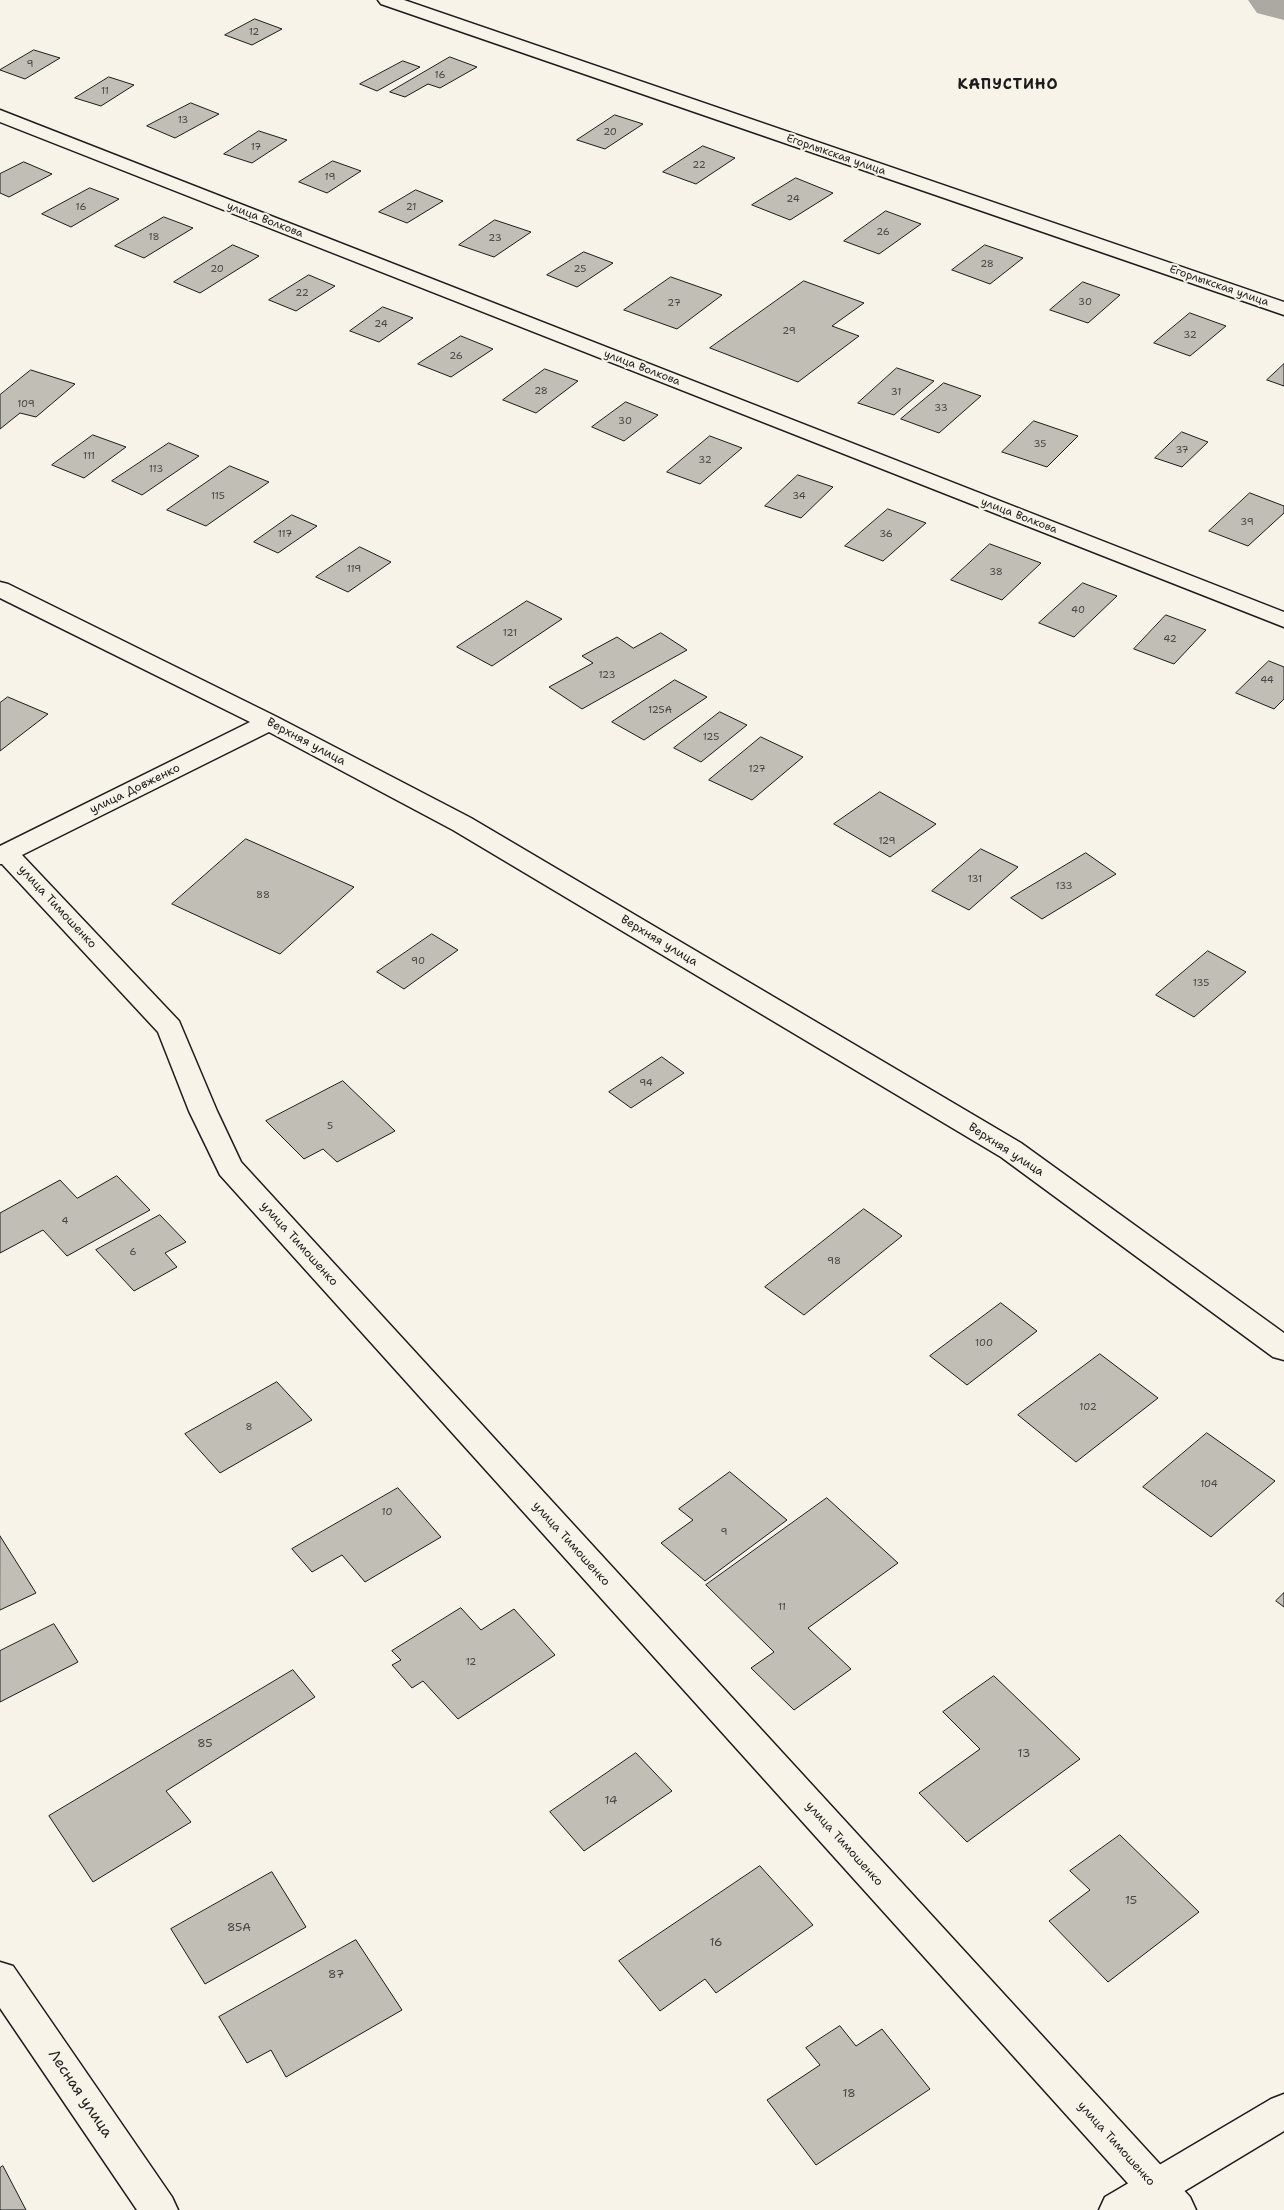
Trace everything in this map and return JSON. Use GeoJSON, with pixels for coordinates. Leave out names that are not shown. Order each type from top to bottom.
{"type":"FeatureCollection","features":[{"type":"Feature","properties":{"kind":"street","name":"Егорлыкская улица"},"geometry":{"type":"LineString","coordinates":[[388,0],[1284,309]]}},
{"type":"Feature","properties":{"kind":"street","name":"улица Волкова"},"geometry":{"type":"LineString","coordinates":[[0,116],[1284,620]]}},
{"type":"Feature","properties":{"kind":"street","name":"Верхняя улица"},"geometry":{"type":"LineString","coordinates":[[0,589],[269,722],[462,824],[1011,1150],[1284,1349]]}},
{"type":"Feature","properties":{"kind":"street","name":"улица Довженко"},"geometry":{"type":"LineString","coordinates":[[3,854],[269,722]]}},
{"type":"Feature","properties":{"kind":"street","name":"улица Тимошенко"},"geometry":{"type":"LineString","coordinates":[[3,854],[170,1028],[203,1111],[230,1168],[1166,2199]]}},
{"type":"Feature","properties":{"kind":"street","name":"Лесная улица"},"geometry":{"type":"LineString","coordinates":[[0,1978],[159,2210]]}},
{"type":"Feature","properties":{"kind":"street"},"geometry":{"type":"LineString","coordinates":[[1118,2210],[1166,2199],[1284,2111]]}},
{"type":"Feature","properties":{"kind":"building"},"geometry":{"type":"Polygon","coordinates":[[[255,19],[282,29],[252,45],[225,35],[255,19]]]}},
{"type":"Feature","properties":{"kind":"building"},"geometry":{"type":"Polygon","coordinates":[[[34,50],[60,58],[25,79],[0,70],[34,50]]]}},
{"type":"Feature","properties":{"kind":"building"},"geometry":{"type":"Polygon","coordinates":[[[450,57],[477,67],[440,88],[428,84],[405,97],[390,92],[450,57]]]}},
{"type":"Feature","properties":{"kind":"building"},"geometry":{"type":"Polygon","coordinates":[[[403,61],[420,67],[377,91],[360,84],[403,61]]]}},
{"type":"Feature","properties":{"kind":"building"},"geometry":{"type":"Polygon","coordinates":[[[109,77],[134,85],[101,106],[75,98],[109,77]]]}},
{"type":"Feature","properties":{"kind":"building"},"geometry":{"type":"Polygon","coordinates":[[[191,103],[219,114],[175,138],[147,126],[191,103]]]}},
{"type":"Feature","properties":{"kind":"building"},"geometry":{"type":"Polygon","coordinates":[[[615,115],[643,124],[605,149],[577,140],[615,115]]]}},
{"type":"Feature","properties":{"kind":"building"},"geometry":{"type":"Polygon","coordinates":[[[259,131],[287,140],[252,163],[224,154],[259,131]]]}},
{"type":"Feature","properties":{"kind":"building"},"geometry":{"type":"Polygon","coordinates":[[[703,146],[735,158],[696,184],[663,172],[703,146]]]}},
{"type":"Feature","properties":{"kind":"building"},"geometry":{"type":"Polygon","coordinates":[[[333,161],[361,171],[327,193],[299,182],[333,161]]]}},
{"type":"Feature","properties":{"kind":"building"},"geometry":{"type":"Polygon","coordinates":[[[24,162],[52,174],[9,197],[0,193],[0,174],[24,162]]]}},
{"type":"Feature","properties":{"kind":"building"},"geometry":{"type":"Polygon","coordinates":[[[796,178],[833,193],[790,220],[752,205],[796,178]]]}},
{"type":"Feature","properties":{"kind":"building"},"geometry":{"type":"Polygon","coordinates":[[[90,188],[119,199],[71,227],[42,214],[90,188]]]}},
{"type":"Feature","properties":{"kind":"building"},"geometry":{"type":"Polygon","coordinates":[[[416,190],[443,201],[407,223],[379,212],[416,190]]]}},
{"type":"Feature","properties":{"kind":"building"},"geometry":{"type":"Polygon","coordinates":[[[886,211],[921,224],[879,254],[844,241],[886,211]]]}},
{"type":"Feature","properties":{"kind":"building"},"geometry":{"type":"Polygon","coordinates":[[[164,217],[193,228],[144,258],[115,246],[164,217]]]}},
{"type":"Feature","properties":{"kind":"building"},"geometry":{"type":"Polygon","coordinates":[[[495,220],[531,232],[494,257],[459,245],[495,220]]]}},
{"type":"Feature","properties":{"kind":"building"},"geometry":{"type":"Polygon","coordinates":[[[233,245],[259,256],[200,293],[174,282],[233,245]]]}},
{"type":"Feature","properties":{"kind":"building"},"geometry":{"type":"Polygon","coordinates":[[[985,245],[1023,258],[990,284],[952,270],[985,245]]]}},
{"type":"Feature","properties":{"kind":"building"},"geometry":{"type":"Polygon","coordinates":[[[584,252],[613,263],[577,287],[547,275],[584,252]]]}},
{"type":"Feature","properties":{"kind":"building"},"geometry":{"type":"Polygon","coordinates":[[[309,275],[335,286],[296,311],[269,300],[309,275]]]}},
{"type":"Feature","properties":{"kind":"building"},"geometry":{"type":"Polygon","coordinates":[[[671,277],[722,295],[677,329],[624,310],[671,277]]]}},
{"type":"Feature","properties":{"kind":"building"},"geometry":{"type":"Polygon","coordinates":[[[804,281],[864,303],[832,326],[859,336],[798,382],[710,348],[804,281]]]}},
{"type":"Feature","properties":{"kind":"building"},"geometry":{"type":"Polygon","coordinates":[[[1083,282],[1120,295],[1088,323],[1050,310],[1083,282]]]}},
{"type":"Feature","properties":{"kind":"building"},"geometry":{"type":"Polygon","coordinates":[[[383,307],[413,318],[379,342],[350,331],[383,307]]]}},
{"type":"Feature","properties":{"kind":"building"},"geometry":{"type":"Polygon","coordinates":[[[1190,313],[1226,326],[1190,356],[1154,343],[1190,313]]]}},
{"type":"Feature","properties":{"kind":"building"},"geometry":{"type":"Polygon","coordinates":[[[461,336],[493,349],[451,377],[418,364],[461,336]]]}},
{"type":"Feature","properties":{"kind":"building"},"geometry":{"type":"Polygon","coordinates":[[[1284,364],[1284,386],[1267,380],[1284,364]]]}},
{"type":"Feature","properties":{"kind":"building"},"geometry":{"type":"Polygon","coordinates":[[[897,368],[934,381],[894,415],[858,403],[897,368]]]}},
{"type":"Feature","properties":{"kind":"building"},"geometry":{"type":"Polygon","coordinates":[[[545,369],[578,381],[536,413],[503,400],[545,369]]]}},
{"type":"Feature","properties":{"kind":"building"},"geometry":{"type":"Polygon","coordinates":[[[31,370],[75,384],[36,417],[20,413],[0,429],[0,395],[31,370]]]}},
{"type":"Feature","properties":{"kind":"building"},"geometry":{"type":"Polygon","coordinates":[[[944,383],[981,396],[939,433],[901,419],[944,383]]]}},
{"type":"Feature","properties":{"kind":"building"},"geometry":{"type":"Polygon","coordinates":[[[626,402],[658,415],[624,441],[592,427],[626,402]]]}},
{"type":"Feature","properties":{"kind":"building"},"geometry":{"type":"Polygon","coordinates":[[[1034,421],[1078,436],[1047,467],[1002,452],[1034,421]]]}},
{"type":"Feature","properties":{"kind":"building"},"geometry":{"type":"Polygon","coordinates":[[[1182,432],[1208,442],[1182,467],[1155,458],[1182,432]]]}},
{"type":"Feature","properties":{"kind":"building"},"geometry":{"type":"Polygon","coordinates":[[[93,435],[126,447],[84,478],[52,465],[93,435]]]}},
{"type":"Feature","properties":{"kind":"building"},"geometry":{"type":"Polygon","coordinates":[[[710,436],[742,448],[700,484],[667,472],[710,436]]]}},
{"type":"Feature","properties":{"kind":"building"},"geometry":{"type":"Polygon","coordinates":[[[169,443],[199,456],[142,495],[112,481],[169,443]]]}},
{"type":"Feature","properties":{"kind":"building"},"geometry":{"type":"Polygon","coordinates":[[[230,466],[269,482],[206,526],[167,510],[230,466]]]}},
{"type":"Feature","properties":{"kind":"building"},"geometry":{"type":"Polygon","coordinates":[[[798,475],[833,487],[801,518],[765,506],[798,475]]]}},
{"type":"Feature","properties":{"kind":"building"},"geometry":{"type":"Polygon","coordinates":[[[1250,493],[1284,506],[1284,513],[1248,546],[1209,531],[1250,493]]]}},
{"type":"Feature","properties":{"kind":"building"},"geometry":{"type":"Polygon","coordinates":[[[888,509],[926,523],[883,561],[845,546],[888,509]]]}},
{"type":"Feature","properties":{"kind":"building"},"geometry":{"type":"Polygon","coordinates":[[[292,515],[317,526],[278,553],[254,542],[292,515]]]}},
{"type":"Feature","properties":{"kind":"building"},"geometry":{"type":"Polygon","coordinates":[[[990,544],[1041,563],[1002,600],[951,580],[990,544]]]}},
{"type":"Feature","properties":{"kind":"building"},"geometry":{"type":"Polygon","coordinates":[[[360,547],[391,562],[348,592],[316,577],[360,547]]]}},
{"type":"Feature","properties":{"kind":"building"},"geometry":{"type":"Polygon","coordinates":[[[1083,583],[1117,596],[1074,637],[1039,623],[1083,583]]]}},
{"type":"Feature","properties":{"kind":"building"},"geometry":{"type":"Polygon","coordinates":[[[527,601],[562,619],[492,666],[457,647],[527,601]]]}},
{"type":"Feature","properties":{"kind":"building"},"geometry":{"type":"Polygon","coordinates":[[[1166,615],[1206,630],[1174,664],[1134,649],[1166,615]]]}},
{"type":"Feature","properties":{"kind":"building"},"geometry":{"type":"Polygon","coordinates":[[[661,633],[687,650],[582,709],[549,687],[593,663],[582,656],[617,637],[633,648],[661,633]]]}},
{"type":"Feature","properties":{"kind":"building"},"geometry":{"type":"Polygon","coordinates":[[[1269,661],[1284,667],[1284,699],[1274,709],[1236,693],[1269,661]]]}},
{"type":"Feature","properties":{"kind":"building"},"geometry":{"type":"Polygon","coordinates":[[[675,680],[707,697],[644,740],[612,722],[675,680]]]}},
{"type":"Feature","properties":{"kind":"building"},"geometry":{"type":"Polygon","coordinates":[[[8,697],[48,714],[0,751],[0,703],[8,697]]]}},
{"type":"Feature","properties":{"kind":"building"},"geometry":{"type":"Polygon","coordinates":[[[720,712],[747,725],[701,762],[674,748],[720,712]]]}},
{"type":"Feature","properties":{"kind":"building"},"geometry":{"type":"Polygon","coordinates":[[[761,737],[803,757],[752,800],[709,780],[761,737]]]}},
{"type":"Feature","properties":{"kind":"building"},"geometry":{"type":"Polygon","coordinates":[[[880,792],[936,824],[890,857],[834,824],[880,792]]]}},
{"type":"Feature","properties":{"kind":"building"},"geometry":{"type":"Polygon","coordinates":[[[246,839],[354,887],[280,954],[172,904],[246,839]]]}},
{"type":"Feature","properties":{"kind":"building"},"geometry":{"type":"Polygon","coordinates":[[[981,849],[1018,867],[969,910],[932,891],[981,849]]]}},
{"type":"Feature","properties":{"kind":"building"},"geometry":{"type":"Polygon","coordinates":[[[1086,853],[1116,874],[1042,919],[1011,898],[1086,853]]]}},
{"type":"Feature","properties":{"kind":"building"},"geometry":{"type":"Polygon","coordinates":[[[432,934],[458,950],[404,989],[377,972],[432,934]]]}},
{"type":"Feature","properties":{"kind":"building"},"geometry":{"type":"Polygon","coordinates":[[[1208,951],[1246,972],[1194,1017],[1156,995],[1208,951]]]}},
{"type":"Feature","properties":{"kind":"building"},"geometry":{"type":"Polygon","coordinates":[[[662,1057],[684,1073],[631,1108],[609,1092],[662,1057]]]}},
{"type":"Feature","properties":{"kind":"building"},"geometry":{"type":"Polygon","coordinates":[[[343,1081],[395,1131],[337,1162],[323,1149],[304,1159],[266,1121],[343,1081]]]}},
{"type":"Feature","properties":{"kind":"building"},"geometry":{"type":"Polygon","coordinates":[[[117,1176],[150,1210],[67,1256],[43,1230],[0,1253],[0,1213],[60,1180],[77,1198],[117,1176]]]}},
{"type":"Feature","properties":{"kind":"building"},"geometry":{"type":"Polygon","coordinates":[[[864,1209],[902,1236],[804,1315],[765,1287],[864,1209]]]}},
{"type":"Feature","properties":{"kind":"building"},"geometry":{"type":"Polygon","coordinates":[[[160,1215],[186,1242],[165,1253],[177,1267],[134,1291],[96,1250],[160,1215]]]}},
{"type":"Feature","properties":{"kind":"building"},"geometry":{"type":"Polygon","coordinates":[[[1001,1303],[1037,1331],[967,1385],[930,1356],[1001,1303]]]}},
{"type":"Feature","properties":{"kind":"building"},"geometry":{"type":"Polygon","coordinates":[[[1100,1354],[1158,1398],[1076,1462],[1018,1415],[1100,1354]]]}},
{"type":"Feature","properties":{"kind":"building"},"geometry":{"type":"Polygon","coordinates":[[[277,1382],[312,1420],[220,1473],[185,1434],[277,1382]]]}},
{"type":"Feature","properties":{"kind":"building"},"geometry":{"type":"Polygon","coordinates":[[[1207,1433],[1275,1481],[1211,1537],[1143,1487],[1207,1433]]]}},
{"type":"Feature","properties":{"kind":"building"},"geometry":{"type":"Polygon","coordinates":[[[730,1472],[787,1520],[705,1581],[661,1543],[693,1520],[679,1509],[730,1472]]]}},
{"type":"Feature","properties":{"kind":"building"},"geometry":{"type":"Polygon","coordinates":[[[398,1488],[441,1537],[365,1582],[342,1555],[312,1572],[292,1549],[398,1488]]]}},
{"type":"Feature","properties":{"kind":"building"},"geometry":{"type":"Polygon","coordinates":[[[827,1498],[898,1563],[808,1628],[851,1669],[794,1710],[751,1668],[774,1652],[706,1585],[827,1498]]]}},
{"type":"Feature","properties":{"kind":"building"},"geometry":{"type":"Polygon","coordinates":[[[0,1536],[36,1593],[0,1610],[0,1536]]]}},
{"type":"Feature","properties":{"kind":"building"},"geometry":{"type":"Polygon","coordinates":[[[1284,1593],[1284,1607],[1276,1601],[1284,1593]]]}},
{"type":"Feature","properties":{"kind":"building"},"geometry":{"type":"Polygon","coordinates":[[[461,1608],[481,1630],[514,1609],[555,1655],[458,1719],[423,1681],[412,1688],[392,1665],[401,1660],[392,1651],[461,1608]]]}},
{"type":"Feature","properties":{"kind":"building"},"geometry":{"type":"Polygon","coordinates":[[[54,1624],[78,1662],[0,1702],[0,1651],[54,1624]]]}},
{"type":"Feature","properties":{"kind":"building"},"geometry":{"type":"Polygon","coordinates":[[[293,1670],[315,1697],[166,1791],[191,1822],[93,1882],[49,1816],[293,1670]]]}},
{"type":"Feature","properties":{"kind":"building"},"geometry":{"type":"Polygon","coordinates":[[[994,1676],[1080,1759],[967,1842],[919,1793],[980,1749],[943,1712],[994,1676]]]}},
{"type":"Feature","properties":{"kind":"building"},"geometry":{"type":"Polygon","coordinates":[[[636,1753],[672,1791],[584,1851],[550,1812],[636,1753]]]}},
{"type":"Feature","properties":{"kind":"building"},"geometry":{"type":"Polygon","coordinates":[[[1120,1835],[1199,1912],[1108,1982],[1049,1921],[1090,1890],[1070,1871],[1120,1835]]]}},
{"type":"Feature","properties":{"kind":"building"},"geometry":{"type":"Polygon","coordinates":[[[760,1866],[813,1925],[716,1993],[705,1979],[660,2011],[619,1961],[760,1866]]]}},
{"type":"Feature","properties":{"kind":"building"},"geometry":{"type":"Polygon","coordinates":[[[272,1872],[306,1927],[205,1984],[171,1929],[272,1872]]]}},
{"type":"Feature","properties":{"kind":"building"},"geometry":{"type":"Polygon","coordinates":[[[356,1940],[402,2010],[286,2077],[271,2050],[247,2063],[219,2017],[356,1940]]]}},
{"type":"Feature","properties":{"kind":"building"},"geometry":{"type":"Polygon","coordinates":[[[840,2026],[856,2046],[882,2029],[930,2089],[816,2165],[767,2100],[820,2065],[806,2048],[840,2026]]]}},
{"type":"Feature","properties":{"kind":"building"},"geometry":{"type":"Polygon","coordinates":[[[3,2166],[26,2210],[0,2210],[0,2168],[3,2166]]]}},
{"type":"Feature","properties":{"kind":"waterway"},"geometry":{"type":"LineString","coordinates":[[1279,0],[1284,2]]}},
{"type":"Feature","properties":{"kind":"district","name":"КАПУСТИНО"},"geometry":{"type":"Point","coordinates":[1008,85]}}]}
